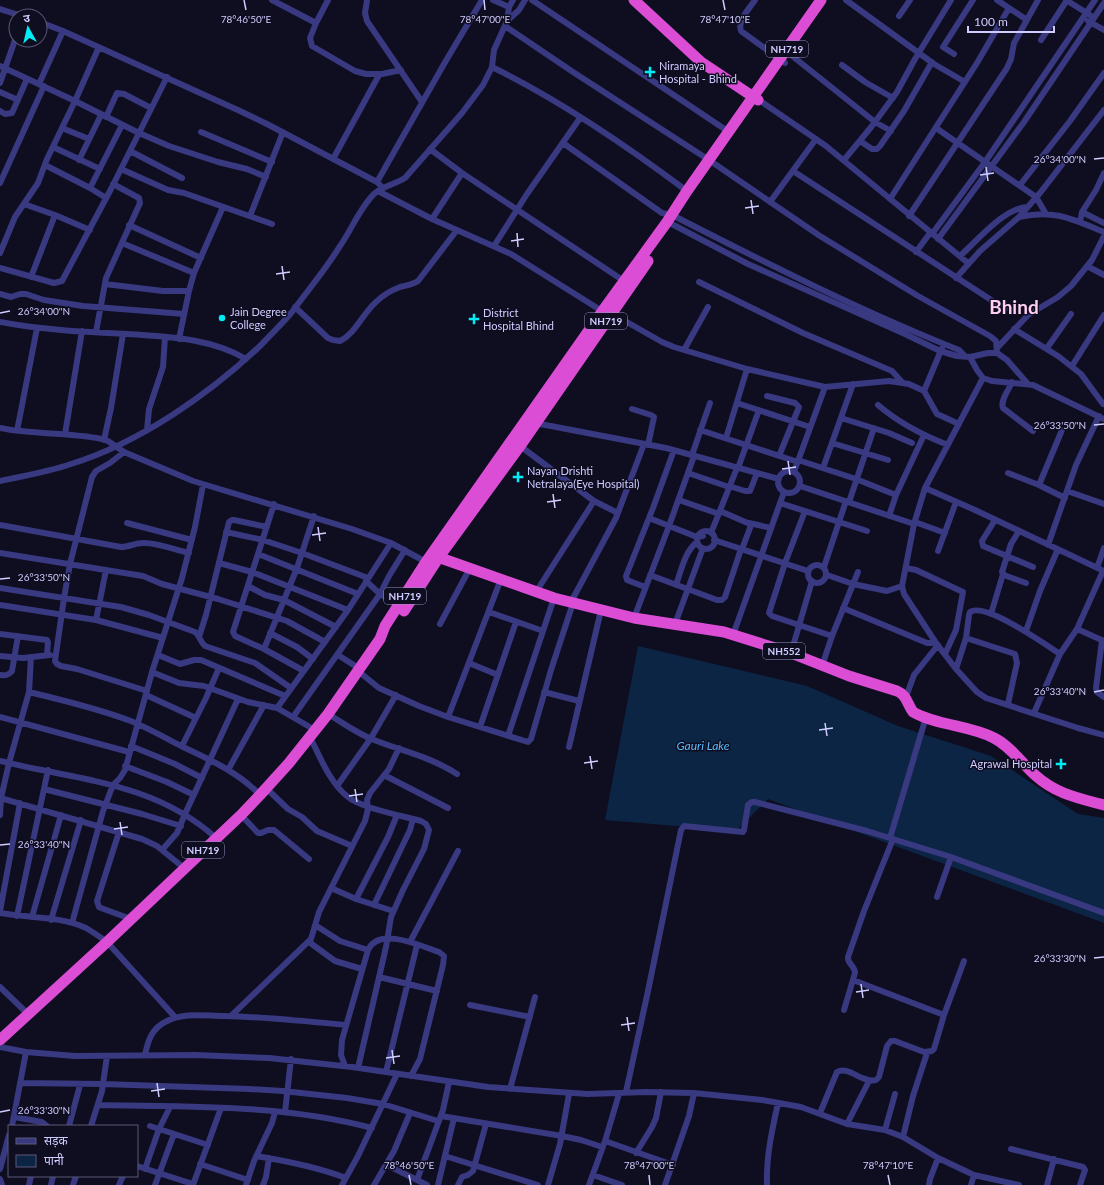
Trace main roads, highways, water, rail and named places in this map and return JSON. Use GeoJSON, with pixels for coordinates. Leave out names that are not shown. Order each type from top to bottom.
{"type":"FeatureCollection","features":[{"type":"Feature","properties":{"kind":"highway"},"geometry":{"type":"LineString","coordinates":[[634,0],[701,62],[756,98]]}},
{"type":"Feature","properties":{"kind":"highway","name":"NH719"},"geometry":{"type":"LineString","coordinates":[[785,57],[821,0]]}},
{"type":"Feature","properties":{"kind":"highway","name":"NH719"},"geometry":{"type":"LineString","coordinates":[[606,311],[624,281],[712,162],[785,57],[829,0]]}},
{"type":"Feature","properties":{"kind":"highway","name":"NH719"},"geometry":{"type":"LineString","coordinates":[[0,1040],[107,942],[241,815],[263,792],[312,734],[328,714],[380,639],[385,626],[398,605],[530,422],[670,219],[687,191],[712,162],[729,132],[756,98]]}},
{"type":"Feature","properties":{"kind":"highway","name":"NH719"},"geometry":{"type":"LineString","coordinates":[[380,639],[391,630],[432,558],[520,446],[530,422]]}},
{"type":"Feature","properties":{"kind":"highway","name":"NH552"},"geometry":{"type":"LineString","coordinates":[[432,558],[470,568],[536,592],[572,603],[634,618],[733,635],[791,653],[822,666],[897,691],[906,697],[913,712],[924,723],[985,734],[996,738],[1006,745],[1036,776],[1050,787],[1061,793],[1104,805]]}},
{"type":"Feature","properties":{"kind":"water","name":"Gauri Lake"},"geometry":{"type":"Polygon","coordinates":[[[638,646],[807,686],[898,726],[991,756],[1078,814],[1104,818],[1104,923],[768,799],[736,831],[605,820],[638,646]]]}},
{"type":"Feature","properties":{"kind":"place","name":"Niramaya Hospital - Bhind"},"geometry":{"type":"Point","coordinates":[650,72]}},
{"type":"Feature","properties":{"kind":"place","name":"Jain Degree College"},"geometry":{"type":"Point","coordinates":[222,318]}},
{"type":"Feature","properties":{"kind":"place","name":"District Hospital Bhind"},"geometry":{"type":"Point","coordinates":[474,319]}},
{"type":"Feature","properties":{"kind":"place","name":"Nayan Drishti Netralaya(Eye Hospital)"},"geometry":{"type":"Point","coordinates":[518,477]}},
{"type":"Feature","properties":{"kind":"place","name":"Agrawal Hospital"},"geometry":{"type":"Point","coordinates":[1061,764]}},
{"type":"Feature","properties":{"kind":"district","name":"Bhind"},"geometry":{"type":"Point","coordinates":[1014,307]}}]}
